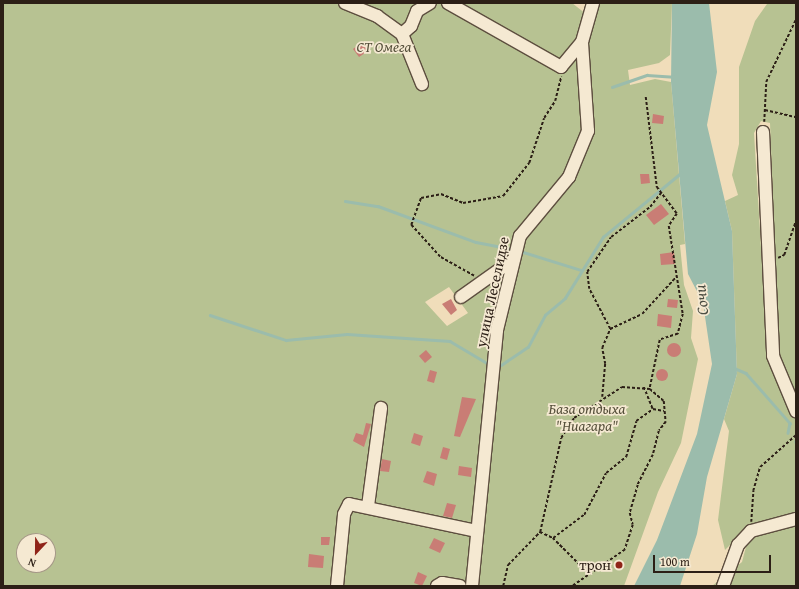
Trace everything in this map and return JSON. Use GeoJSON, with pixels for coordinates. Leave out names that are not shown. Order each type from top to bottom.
{"type":"FeatureCollection","features":[{"type":"Feature","properties":{"kind":"street"},"geometry":{"type":"LineString","coordinates":[[345,3],[377,16],[402,34],[422,84]]}},
{"type":"Feature","properties":{"kind":"street"},"geometry":{"type":"LineString","coordinates":[[402,34],[411,26],[417,11],[430,3]]}},
{"type":"Feature","properties":{"kind":"street"},"geometry":{"type":"LineString","coordinates":[[448,3],[556,65],[566,65],[582,42]]}},
{"type":"Feature","properties":{"kind":"street","name":"улица Леселидзе"},"geometry":{"type":"LineString","coordinates":[[472,586],[476,531],[497,330],[520,236],[569,177],[583,149],[589,109],[582,42],[593,3]]}},
{"type":"Feature","properties":{"kind":"street"},"geometry":{"type":"LineString","coordinates":[[763,132],[773,356],[796,411]]}},
{"type":"Feature","properties":{"kind":"street"},"geometry":{"type":"LineString","coordinates":[[461,297],[513,260]]}},
{"type":"Feature","properties":{"kind":"street"},"geometry":{"type":"LineString","coordinates":[[368,506],[381,408]]}},
{"type":"Feature","properties":{"kind":"street"},"geometry":{"type":"LineString","coordinates":[[337,586],[346,507],[355,503],[476,531]]}},
{"type":"Feature","properties":{"kind":"street"},"geometry":{"type":"LineString","coordinates":[[723,586],[738,545],[752,531],[796,519]]}},
{"type":"Feature","properties":{"kind":"street"},"geometry":{"type":"LineString","coordinates":[[437,586],[442,582],[460,586]]}},
{"type":"Feature","properties":{"kind":"path"},"geometry":{"type":"LineString","coordinates":[[763,132],[766,82],[796,19]]}},
{"type":"Feature","properties":{"kind":"path"},"geometry":{"type":"LineString","coordinates":[[480,283],[468,270],[440,257],[411,225],[421,198],[441,194],[463,204],[503,196],[529,163],[566,65]]}},
{"type":"Feature","properties":{"kind":"path"},"geometry":{"type":"LineString","coordinates":[[646,97],[657,187],[676,214],[669,226],[675,247],[676,277],[683,314],[678,334],[660,340],[650,389]]}},
{"type":"Feature","properties":{"kind":"path"},"geometry":{"type":"LineString","coordinates":[[765,110],[796,116]]}},
{"type":"Feature","properties":{"kind":"path"},"geometry":{"type":"LineString","coordinates":[[610,329],[589,289],[587,272],[611,237],[650,207],[661,193]]}},
{"type":"Feature","properties":{"kind":"path"},"geometry":{"type":"LineString","coordinates":[[769,263],[784,255],[796,220]]}},
{"type":"Feature","properties":{"kind":"path"},"geometry":{"type":"LineString","coordinates":[[602,398],[605,364],[602,348],[610,329],[642,314],[676,277]]}},
{"type":"Feature","properties":{"kind":"path"},"geometry":{"type":"LineString","coordinates":[[503,586],[508,565],[540,532],[561,438],[574,418],[602,398],[622,387],[644,387],[650,389],[664,401],[666,422],[658,431],[653,455],[638,485],[630,513],[633,524],[625,550],[588,573],[573,586]]}},
{"type":"Feature","properties":{"kind":"path"},"geometry":{"type":"LineString","coordinates":[[644,387],[654,409]]}},
{"type":"Feature","properties":{"kind":"path"},"geometry":{"type":"LineString","coordinates":[[553,538],[584,515],[606,473],[626,456],[636,421],[654,409],[664,411]]}},
{"type":"Feature","properties":{"kind":"path"},"geometry":{"type":"LineString","coordinates":[[752,531],[753,491],[760,467],[796,435]]}},
{"type":"Feature","properties":{"kind":"path"},"geometry":{"type":"LineString","coordinates":[[540,532],[553,538],[588,573]]}},
{"type":"Feature","properties":{"kind":"green space"},"geometry":{"type":"Polygon","coordinates":[[[3,3],[572,3],[586,14],[590,3],[672,3],[670,55],[659,63],[628,70],[630,85],[655,79],[671,82],[685,244],[680,245],[684,285],[693,311],[691,338],[698,359],[681,443],[658,492],[624,586],[3,586],[3,3]],[[449,287],[425,302],[447,326],[468,313],[449,287]]]}},
{"type":"Feature","properties":{"kind":"green space"},"geometry":{"type":"Polygon","coordinates":[[[796,3],[796,399],[779,354],[770,123],[761,121],[754,133],[768,361],[796,417],[796,586],[712,586],[742,562],[747,543],[745,530],[725,550],[718,520],[729,431],[724,419],[737,374],[732,231],[725,201],[738,195],[732,175],[739,144],[739,67],[755,21],[767,4],[796,3]]]}},
{"type":"Feature","properties":{"kind":"shaded area"},"geometry":{"type":"Polygon","coordinates":[[[672,3],[709,3],[717,72],[707,125],[732,231],[737,374],[707,477],[697,534],[680,586],[634,586],[657,540],[697,434],[712,364],[703,303],[688,274],[671,82],[672,3]]]}},
{"type":"Feature","properties":{"kind":"building"},"geometry":{"type":"Polygon","coordinates":[[[362,42],[368,51],[359,57],[353,49],[362,42]]]}},
{"type":"Feature","properties":{"kind":"building"},"geometry":{"type":"Polygon","coordinates":[[[653,114],[664,116],[663,124],[652,123],[653,114]]]}},
{"type":"Feature","properties":{"kind":"building"},"geometry":{"type":"Polygon","coordinates":[[[640,174],[649,174],[650,183],[641,184],[640,174]]]}},
{"type":"Feature","properties":{"kind":"building"},"geometry":{"type":"Polygon","coordinates":[[[661,204],[669,214],[654,225],[646,215],[661,204]]]}},
{"type":"Feature","properties":{"kind":"building"},"geometry":{"type":"Polygon","coordinates":[[[674,252],[675,264],[661,265],[660,254],[674,252]]]}},
{"type":"Feature","properties":{"kind":"building"},"geometry":{"type":"Polygon","coordinates":[[[451,299],[457,310],[451,315],[442,304],[451,299]]]}},
{"type":"Feature","properties":{"kind":"building"},"geometry":{"type":"Polygon","coordinates":[[[668,299],[678,300],[677,308],[667,307],[668,299]]]}},
{"type":"Feature","properties":{"kind":"building"},"geometry":{"type":"Polygon","coordinates":[[[658,314],[672,316],[671,328],[657,326],[658,314]]]}},
{"type":"Feature","properties":{"kind":"building"},"geometry":{"type":"Polygon","coordinates":[[[674,343],[679,345],[681,350],[679,355],[674,357],[669,355],[667,350],[669,345],[674,343]]]}},
{"type":"Feature","properties":{"kind":"building"},"geometry":{"type":"Polygon","coordinates":[[[426,350],[432,357],[425,363],[419,356],[426,350]]]}},
{"type":"Feature","properties":{"kind":"building"},"geometry":{"type":"Polygon","coordinates":[[[660,369],[664,369],[668,375],[664,381],[660,381],[656,377],[656,373],[660,369]]]}},
{"type":"Feature","properties":{"kind":"building"},"geometry":{"type":"Polygon","coordinates":[[[430,370],[437,372],[434,383],[427,381],[430,370]]]}},
{"type":"Feature","properties":{"kind":"building"},"geometry":{"type":"Polygon","coordinates":[[[462,397],[476,399],[460,437],[454,436],[462,397]]]}},
{"type":"Feature","properties":{"kind":"building"},"geometry":{"type":"Polygon","coordinates":[[[366,423],[371,424],[364,447],[353,441],[356,433],[363,435],[366,423]]]}},
{"type":"Feature","properties":{"kind":"building"},"geometry":{"type":"Polygon","coordinates":[[[414,433],[423,436],[420,446],[411,443],[414,433]]]}},
{"type":"Feature","properties":{"kind":"building"},"geometry":{"type":"Polygon","coordinates":[[[443,447],[450,449],[447,460],[440,458],[443,447]]]}},
{"type":"Feature","properties":{"kind":"building"},"geometry":{"type":"Polygon","coordinates":[[[382,459],[391,461],[389,472],[380,471],[382,459]]]}},
{"type":"Feature","properties":{"kind":"building"},"geometry":{"type":"Polygon","coordinates":[[[459,466],[472,468],[471,477],[458,475],[459,466]]]}},
{"type":"Feature","properties":{"kind":"building"},"geometry":{"type":"Polygon","coordinates":[[[427,471],[437,474],[434,486],[423,482],[427,471]]]}},
{"type":"Feature","properties":{"kind":"building"},"geometry":{"type":"Polygon","coordinates":[[[447,503],[456,505],[452,518],[443,516],[447,503]]]}},
{"type":"Feature","properties":{"kind":"building"},"geometry":{"type":"Polygon","coordinates":[[[321,537],[330,537],[329,545],[321,545],[321,537]]]}},
{"type":"Feature","properties":{"kind":"building"},"geometry":{"type":"Polygon","coordinates":[[[434,538],[445,543],[440,553],[429,548],[434,538]]]}},
{"type":"Feature","properties":{"kind":"building"},"geometry":{"type":"Polygon","coordinates":[[[309,554],[324,556],[323,568],[308,567],[309,554]]]}},
{"type":"Feature","properties":{"kind":"building"},"geometry":{"type":"Polygon","coordinates":[[[418,572],[427,576],[422,586],[414,583],[418,572]]]}},
{"type":"Feature","properties":{"kind":"waterway"},"geometry":{"type":"LineString","coordinates":[[612,87],[647,75],[673,77]]}},
{"type":"Feature","properties":{"kind":"waterway"},"geometry":{"type":"LineString","coordinates":[[501,365],[528,347],[545,315],[565,298],[603,237],[681,173]]}},
{"type":"Feature","properties":{"kind":"waterway"},"geometry":{"type":"LineString","coordinates":[[345,201],[378,206],[476,242],[511,249]]}},
{"type":"Feature","properties":{"kind":"waterway"},"geometry":{"type":"LineString","coordinates":[[520,251],[581,270]]}},
{"type":"Feature","properties":{"kind":"waterway"},"geometry":{"type":"LineString","coordinates":[[210,315],[286,340],[347,334],[450,341],[487,363]]}},
{"type":"Feature","properties":{"kind":"waterway"},"geometry":{"type":"LineString","coordinates":[[734,368],[746,373],[790,423],[788,433]]}},
{"type":"Feature","properties":{"kind":"place","name":"трон"},"geometry":{"type":"Point","coordinates":[619,565]}},
{"type":"Feature","properties":{"kind":"park label","name":"СТ Омега"},"geometry":{"type":"Point","coordinates":[384,47]}},
{"type":"Feature","properties":{"kind":"park label","name":"База отдыха \"Ниагара\""},"geometry":{"type":"Point","coordinates":[587,416]}},
{"type":"Feature","properties":{"kind":"water label","name":"Сочи"},"geometry":{"type":"Point","coordinates":[701,300]}}]}
